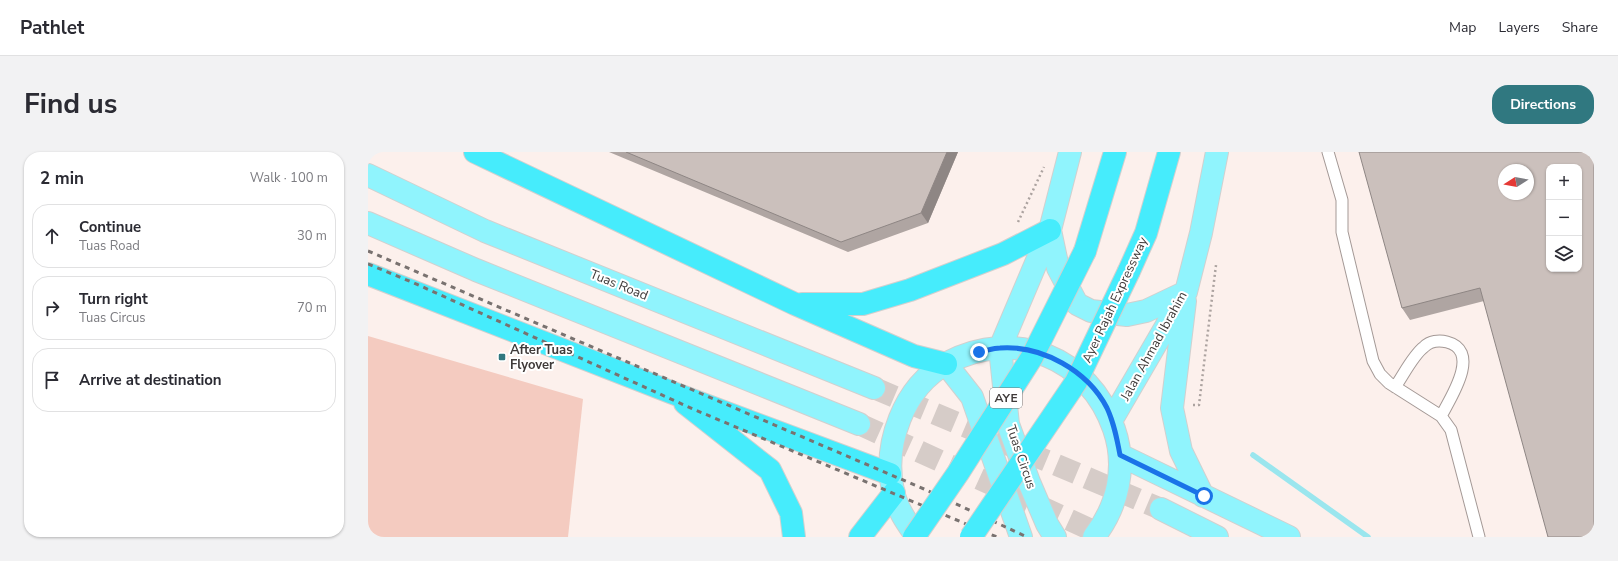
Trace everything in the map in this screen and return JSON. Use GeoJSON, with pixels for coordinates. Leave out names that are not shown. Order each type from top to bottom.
{"type":"FeatureCollection","features":[{"type":"Feature","properties":{"kind":"highway"},"geometry":{"type":"LineString","coordinates":[[475,152],[795,304],[914,356],[946,364]]}},
{"type":"Feature","properties":{"kind":"highway","name":"AYE"},"geometry":{"type":"LineString","coordinates":[[915,537],[1032,357],[1085,251],[1115,152]]}},
{"type":"Feature","properties":{"kind":"highway","name":"Ayer Rajah Expressway"},"geometry":{"type":"LineString","coordinates":[[971,537],[1076,382],[1146,233],[1169,152]]}},
{"type":"Feature","properties":{"kind":"highway"},"geometry":{"type":"LineString","coordinates":[[795,304],[862,304],[910,290],[1004,254],[1050,230]]}},
{"type":"Feature","properties":{"kind":"highway"},"geometry":{"type":"LineString","coordinates":[[368,274],[673,393],[892,484],[860,537]]}},
{"type":"Feature","properties":{"kind":"highway"},"geometry":{"type":"LineString","coordinates":[[673,393],[700,417],[770,470],[792,513],[794,537]]}},
{"type":"Feature","properties":{"kind":"main road"},"geometry":{"type":"LineString","coordinates":[[1000,348],[1050,230],[1070,152]]}},
{"type":"Feature","properties":{"kind":"main road","name":"Jalan Ahmad Ibrahim"},"geometry":{"type":"LineString","coordinates":[[1111,421],[1186,292],[1201,233],[1217,152]]}},
{"type":"Feature","properties":{"kind":"main road","name":"Tuas Road"},"geometry":{"type":"LineString","coordinates":[[368,175],[485,231],[874,388]]}},
{"type":"Feature","properties":{"kind":"main road"},"geometry":{"type":"LineString","coordinates":[[368,223],[476,270],[859,424]]}},
{"type":"Feature","properties":{"kind":"main road"},"geometry":{"type":"LineString","coordinates":[[1050,230],[1058,268],[1077,304],[1091,311],[1127,315],[1140,312],[1186,292]]}},
{"type":"Feature","properties":{"kind":"main road"},"geometry":{"type":"LineString","coordinates":[[1186,292],[1172,408],[1181,451],[1204,496]]}},
{"type":"Feature","properties":{"kind":"main road"},"geometry":{"type":"LineString","coordinates":[[915,537],[903,518],[892,484],[892,442],[902,411],[921,384],[946,364],[969,354],[1000,348],[1026,350],[1050,357],[1073,369],[1092,387],[1106,408],[1117,438],[1120,455],[1120,480],[1114,503],[1103,525],[1094,537]]}},
{"type":"Feature","properties":{"kind":"main road","name":"Tuas Circus"},"geometry":{"type":"LineString","coordinates":[[1000,348],[1008,424],[1029,482],[1047,524],[1055,537]]}},
{"type":"Feature","properties":{"kind":"main road","name":"Tuas Circus"},"geometry":{"type":"LineString","coordinates":[[946,364],[972,397],[1021,537]]}},
{"type":"Feature","properties":{"kind":"main road"},"geometry":{"type":"LineString","coordinates":[[1120,455],[1289,537]]}},
{"type":"Feature","properties":{"kind":"main road"},"geometry":{"type":"LineString","coordinates":[[1161,509],[1217,537]]}},
{"type":"Feature","properties":{"kind":"lane"},"geometry":{"type":"LineString","coordinates":[[1328,152],[1342,200],[1342,232],[1373,361],[1380,374],[1395,387],[1441,416],[1451,430],[1479,537]]}},
{"type":"Feature","properties":{"kind":"lane"},"geometry":{"type":"LineString","coordinates":[[1395,387],[1423,347],[1440,340],[1450,343],[1461,353],[1464,362],[1462,375],[1441,416]]}},
{"type":"Feature","properties":{"kind":"path"},"geometry":{"type":"LineString","coordinates":[[1017,225],[1045,163]]}},
{"type":"Feature","properties":{"kind":"path"},"geometry":{"type":"LineString","coordinates":[[1172,408],[1199,405],[1216,262]]}},
{"type":"Feature","properties":{"kind":"shaded area"},"geometry":{"type":"Polygon","coordinates":[[[368,336],[583,399],[568,537],[368,537],[368,336]]]}},
{"type":"Feature","properties":{"kind":"building"},"geometry":{"type":"Polygon","coordinates":[[[626,152],[947,152],[921,213],[841,242],[626,152]]]}},
{"type":"Feature","properties":{"kind":"building"},"geometry":{"type":"Polygon","coordinates":[[[1359,152],[1594,152],[1594,537],[1548,537],[1480,288],[1402,308],[1359,152]]]}},
{"type":"Feature","properties":{"kind":"waterway"},"geometry":{"type":"LineString","coordinates":[[1253,455],[1368,537]]}},
{"type":"Feature","properties":{"kind":"tunnel"},"geometry":{"type":"LineString","coordinates":[[874,388],[1161,509]]}},
{"type":"Feature","properties":{"kind":"tunnel"},"geometry":{"type":"LineString","coordinates":[[859,424],[1107,537]]}},
{"type":"Feature","properties":{"kind":"railway"},"geometry":{"type":"LineString","coordinates":[[368,251],[924,489],[1027,537]]}},
{"type":"Feature","properties":{"kind":"railway"},"geometry":{"type":"LineString","coordinates":[[368,264],[414,283],[693,409],[997,537]]}},
{"type":"Feature","properties":{"kind":"place","name":"After Tuas Flyover"},"geometry":{"type":"Point","coordinates":[502,357]}},
{"type":"Feature","properties":{"kind":"route"},"geometry":{"type":"LineString","coordinates":[[979,352],[1000,348],[1026,350],[1050,357],[1073,369],[1092,387],[1106,408],[1117,438],[1120,455],[1204,496]]}}]}
